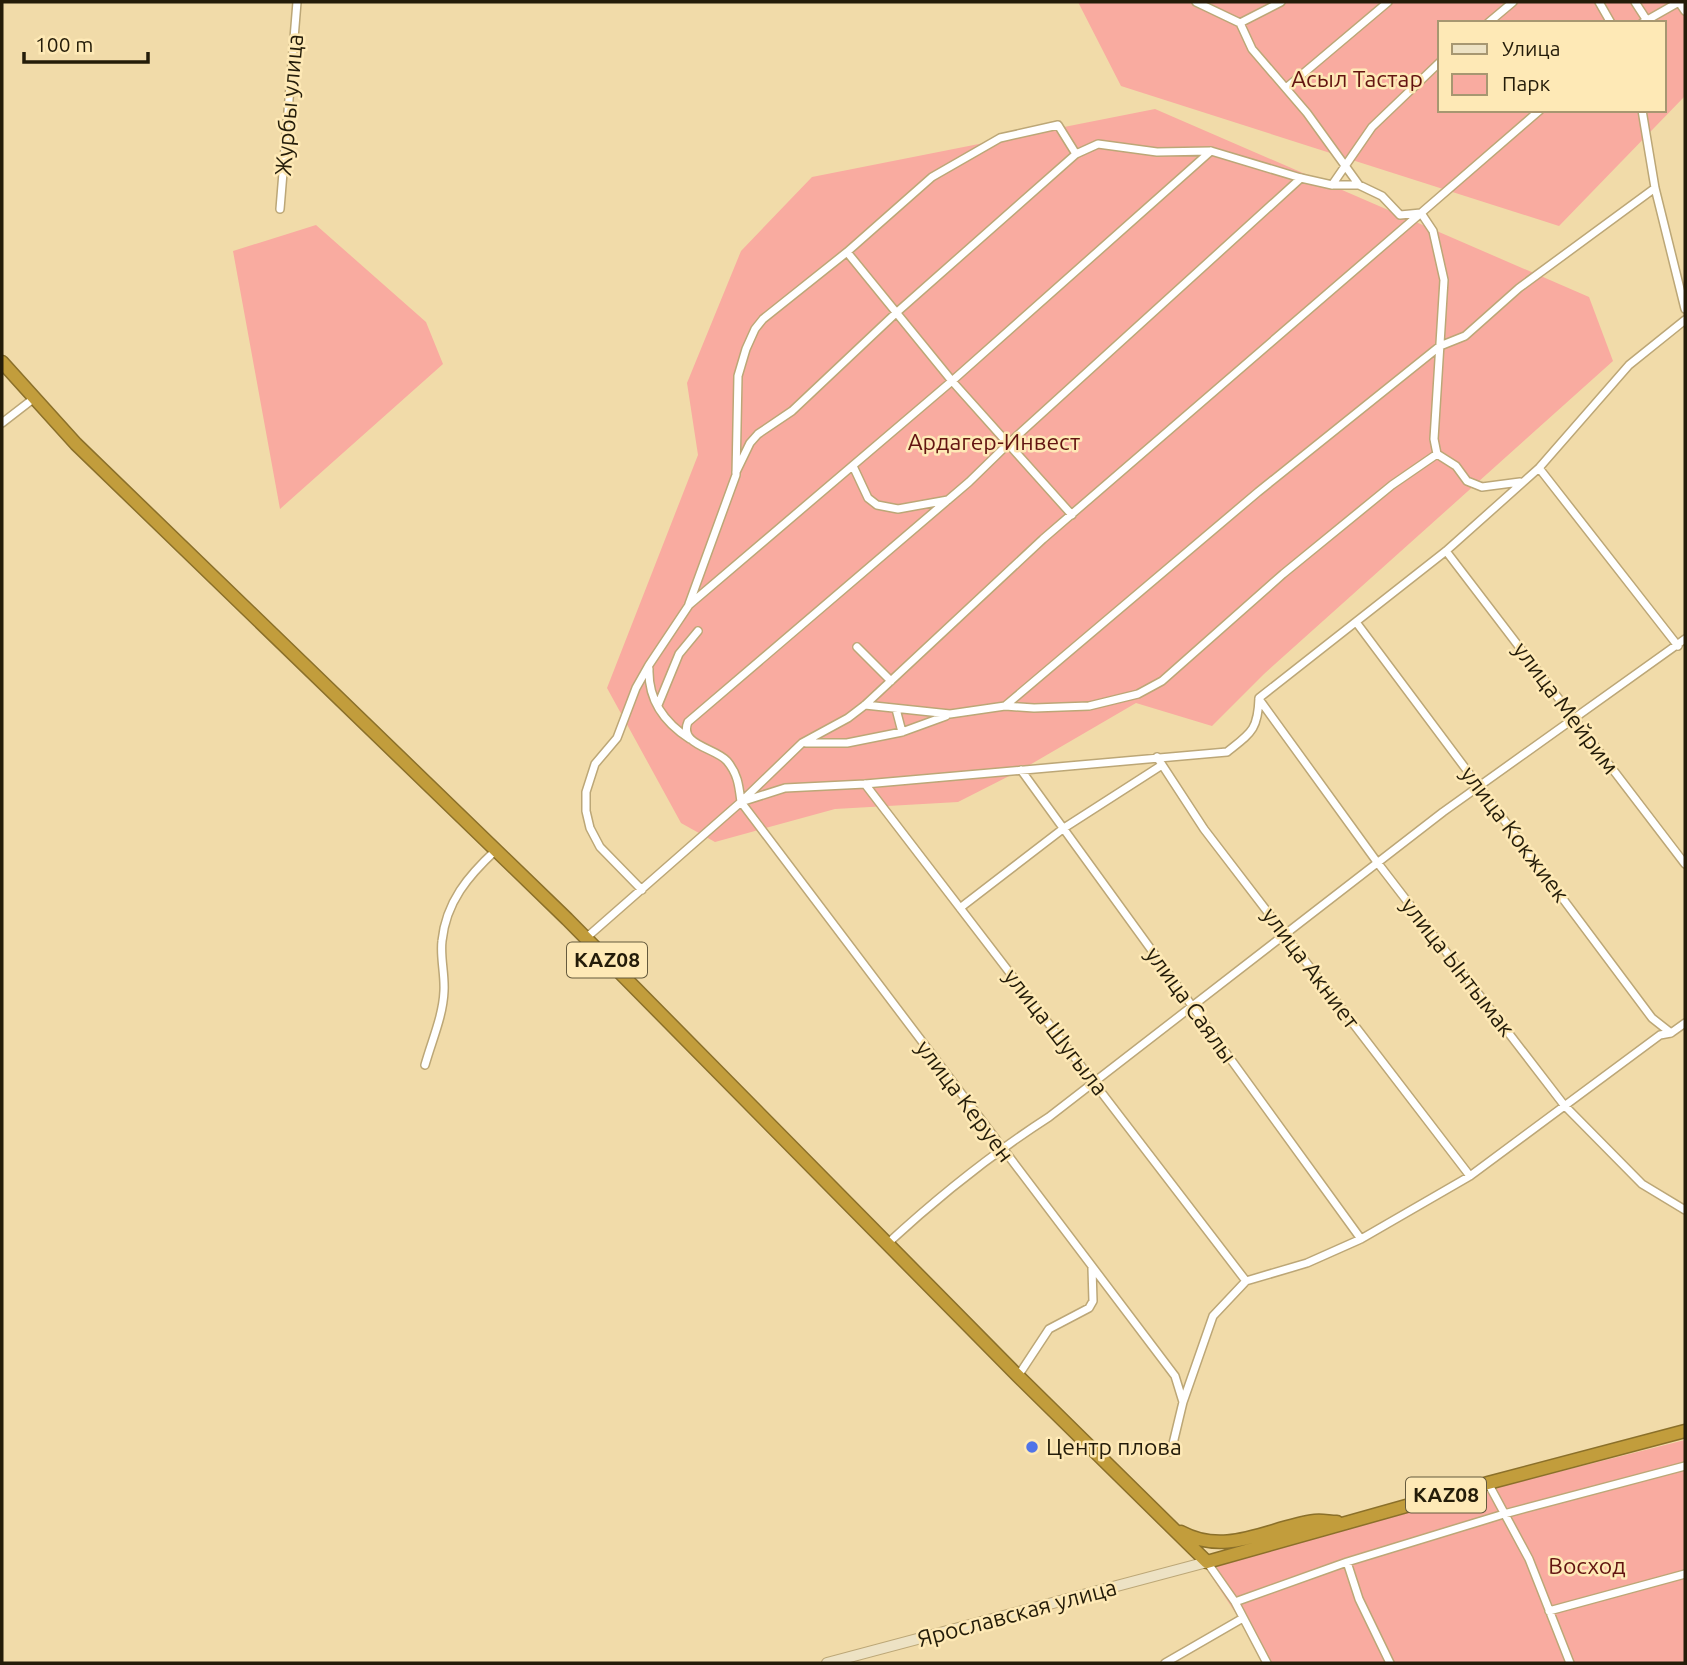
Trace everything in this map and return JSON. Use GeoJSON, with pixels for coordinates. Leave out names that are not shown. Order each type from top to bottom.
{"type":"FeatureCollection","features":[{"type":"Feature","properties":{"kind":"highway","name":"KAZ08"},"geometry":{"type":"LineString","coordinates":[[2,362],[76,444],[586,938],[1018,1376],[1208,1562],[1685,1430]]}},
{"type":"Feature","properties":{"kind":"highway"},"geometry":{"type":"LineString","coordinates":[[1167,1524],[1192,1538],[1211,1543],[1233,1541],[1316,1521],[1348,1522]]}},
{"type":"Feature","properties":{"kind":"main road","name":"Ярославская улица"},"geometry":{"type":"LineString","coordinates":[[827,1663],[1208,1562]]}},
{"type":"Feature","properties":{"kind":"street","name":"Журбы улица"},"geometry":{"type":"LineString","coordinates":[[280,209],[298,2]]}},
{"type":"Feature","properties":{"kind":"street"},"geometry":{"type":"LineString","coordinates":[[1196,2],[1240,23],[1252,49],[1307,113],[1359,185]]}},
{"type":"Feature","properties":{"kind":"street"},"geometry":{"type":"LineString","coordinates":[[1240,23],[1281,2]]}},
{"type":"Feature","properties":{"kind":"street"},"geometry":{"type":"LineString","coordinates":[[1286,89],[1388,2]]}},
{"type":"Feature","properties":{"kind":"street"},"geometry":{"type":"LineString","coordinates":[[1490,21],[1513,2]]}},
{"type":"Feature","properties":{"kind":"street"},"geometry":{"type":"LineString","coordinates":[[1599,2],[1610,21]]}},
{"type":"Feature","properties":{"kind":"street"},"geometry":{"type":"LineString","coordinates":[[1636,2],[1644,21],[1679,2],[1685,10]]}},
{"type":"Feature","properties":{"kind":"street"},"geometry":{"type":"LineString","coordinates":[[1332,185],[1372,127],[1438,64]]}},
{"type":"Feature","properties":{"kind":"street"},"geometry":{"type":"LineString","coordinates":[[586,938],[741,802],[802,743],[848,719],[865,705],[1033,548],[1538,112]]}},
{"type":"Feature","properties":{"kind":"street"},"geometry":{"type":"LineString","coordinates":[[1642,112],[1655,188],[1685,309]]}},
{"type":"Feature","properties":{"kind":"street"},"geometry":{"type":"LineString","coordinates":[[736,472],[738,376],[755,329],[763,319],[847,252],[932,177],[1000,138],[1058,125],[1076,154]]}},
{"type":"Feature","properties":{"kind":"street"},"geometry":{"type":"LineString","coordinates":[[642,890],[600,847],[590,828],[586,792],[595,764],[617,738],[636,688],[649,664],[689,605],[736,472],[750,443],[792,411],[896,313],[1076,154],[1098,144],[1157,152],[1211,151],[1301,178],[1332,185],[1359,185],[1382,196],[1399,215],[1422,213]]}},
{"type":"Feature","properties":{"kind":"street"},"geometry":{"type":"LineString","coordinates":[[689,605],[853,466],[1211,151]]}},
{"type":"Feature","properties":{"kind":"street"},"geometry":{"type":"LineString","coordinates":[[690,739],[686,728],[688,722],[949,499],[1301,178]]}},
{"type":"Feature","properties":{"kind":"street"},"geometry":{"type":"LineString","coordinates":[[1005,706],[1258,492],[1440,346],[1465,336],[1519,288],[1655,188]]}},
{"type":"Feature","properties":{"kind":"street"},"geometry":{"type":"LineString","coordinates":[[1422,213],[1433,231],[1444,280],[1434,439],[1437,454],[1456,466],[1467,481],[1482,487],[1521,482]]}},
{"type":"Feature","properties":{"kind":"street"},"geometry":{"type":"LineString","coordinates":[[847,252],[951,380],[1072,515]]}},
{"type":"Feature","properties":{"kind":"street"},"geometry":{"type":"LineString","coordinates":[[741,802],[785,788],[865,784],[1227,752],[1253,731],[1258,718],[1259,698],[1446,551],[1539,468],[1629,365],[1685,320]]}},
{"type":"Feature","properties":{"kind":"street"},"geometry":{"type":"LineString","coordinates":[[2,424],[33,399]]}},
{"type":"Feature","properties":{"kind":"street"},"geometry":{"type":"LineString","coordinates":[[802,743],[847,743],[902,733],[950,714],[1005,706],[1090,706],[1138,694],[1162,681],[1283,574],[1392,485],[1437,454]]}},
{"type":"Feature","properties":{"kind":"street"},"geometry":{"type":"LineString","coordinates":[[853,466],[867,498],[877,505],[898,509],[949,499]]}},
{"type":"Feature","properties":{"kind":"street"},"geometry":{"type":"LineString","coordinates":[[1539,468],[1677,645]]}},
{"type":"Feature","properties":{"kind":"street","name":"улица Мейрим"},"geometry":{"type":"LineString","coordinates":[[1446,551],[1685,864]]}},
{"type":"Feature","properties":{"kind":"street","name":"улица Кокжиек"},"geometry":{"type":"LineString","coordinates":[[1356,622],[1652,1018],[1671,1033]]}},
{"type":"Feature","properties":{"kind":"street"},"geometry":{"type":"LineString","coordinates":[[658,705],[679,654],[698,631]]}},
{"type":"Feature","properties":{"kind":"street"},"geometry":{"type":"LineString","coordinates":[[887,1244],[940,1196],[1001,1148],[1049,1117],[1377,862],[1685,639]]}},
{"type":"Feature","properties":{"kind":"street"},"geometry":{"type":"LineString","coordinates":[[858,647],[891,681]]}},
{"type":"Feature","properties":{"kind":"street"},"geometry":{"type":"LineString","coordinates":[[649,664],[650,689],[665,720],[690,739],[724,758],[738,778],[741,802]]}},
{"type":"Feature","properties":{"kind":"street","name":"улица Ынтымак"},"geometry":{"type":"LineString","coordinates":[[1259,698],[1377,862],[1564,1105],[1642,1184],[1685,1210]]}},
{"type":"Feature","properties":{"kind":"street"},"geometry":{"type":"LineString","coordinates":[[865,705],[950,714]]}},
{"type":"Feature","properties":{"kind":"street"},"geometry":{"type":"LineString","coordinates":[[896,709],[902,733]]}},
{"type":"Feature","properties":{"kind":"street","name":"улица Акниет"},"geometry":{"type":"LineString","coordinates":[[1157,757],[1204,829],[1470,1176]]}},
{"type":"Feature","properties":{"kind":"street"},"geometry":{"type":"LineString","coordinates":[[960,908],[1064,828],[1162,765]]}},
{"type":"Feature","properties":{"kind":"street","name":"улица Саялы"},"geometry":{"type":"LineString","coordinates":[[1021,770],[1362,1239]]}},
{"type":"Feature","properties":{"kind":"street","name":"улица Шугыла"},"geometry":{"type":"LineString","coordinates":[[865,784],[1246,1281]]}},
{"type":"Feature","properties":{"kind":"street","name":"улица Керуен"},"geometry":{"type":"LineString","coordinates":[[741,802],[1175,1376],[1183,1402]]}},
{"type":"Feature","properties":{"kind":"street"},"geometry":{"type":"LineString","coordinates":[[425,1065],[441,1014],[444,991],[441,944],[452,902],[468,878],[496,850]]}},
{"type":"Feature","properties":{"kind":"street"},"geometry":{"type":"LineString","coordinates":[[1171,1452],[1183,1402],[1213,1316],[1246,1281],[1307,1263],[1362,1239],[1470,1176],[1660,1035],[1671,1033],[1685,1023]]}},
{"type":"Feature","properties":{"kind":"street"},"geometry":{"type":"LineString","coordinates":[[1018,1376],[1049,1329],[1089,1308],[1093,1301],[1092,1267]]}},
{"type":"Feature","properties":{"kind":"street"},"geometry":{"type":"LineString","coordinates":[[1236,1602],[1348,1562],[1504,1514],[1685,1466]]}},
{"type":"Feature","properties":{"kind":"street"},"geometry":{"type":"LineString","coordinates":[[1488,1483],[1529,1559],[1570,1663]]}},
{"type":"Feature","properties":{"kind":"street"},"geometry":{"type":"LineString","coordinates":[[1208,1562],[1236,1602],[1267,1663]]}},
{"type":"Feature","properties":{"kind":"street"},"geometry":{"type":"LineString","coordinates":[[1348,1562],[1359,1599],[1390,1663]]}},
{"type":"Feature","properties":{"kind":"street"},"geometry":{"type":"LineString","coordinates":[[1549,1611],[1685,1574]]}},
{"type":"Feature","properties":{"kind":"street"},"geometry":{"type":"LineString","coordinates":[[1165,1663],[1243,1618]]}},
{"type":"Feature","properties":{"kind":"green space","name":"Асыл Тастар"},"geometry":{"type":"Polygon","coordinates":[[[1078,2],[1685,2],[1685,96],[1559,226],[1121,86],[1078,2]]]}},
{"type":"Feature","properties":{"kind":"green space","name":"Ардагер-Инвест"},"geometry":{"type":"Polygon","coordinates":[[[1155,109],[1589,297],[1613,361],[1264,674],[1212,726],[1136,703],[1021,770],[958,802],[835,809],[715,842],[681,823],[607,688],[698,455],[687,383],[741,251],[812,177],[1155,109]]]}},
{"type":"Feature","properties":{"kind":"green space"},"geometry":{"type":"Polygon","coordinates":[[[316,225],[426,322],[443,364],[280,509],[233,251],[316,225]]]}},
{"type":"Feature","properties":{"kind":"green space","name":"Восход"},"geometry":{"type":"Polygon","coordinates":[[[1685,1440],[1685,1663],[1263,1663],[1244,1626],[1206,1568],[1498,1487],[1685,1440]]]}},
{"type":"Feature","properties":{"kind":"place","name":"Центр плова"},"geometry":{"type":"Point","coordinates":[1032,1447]}}]}
